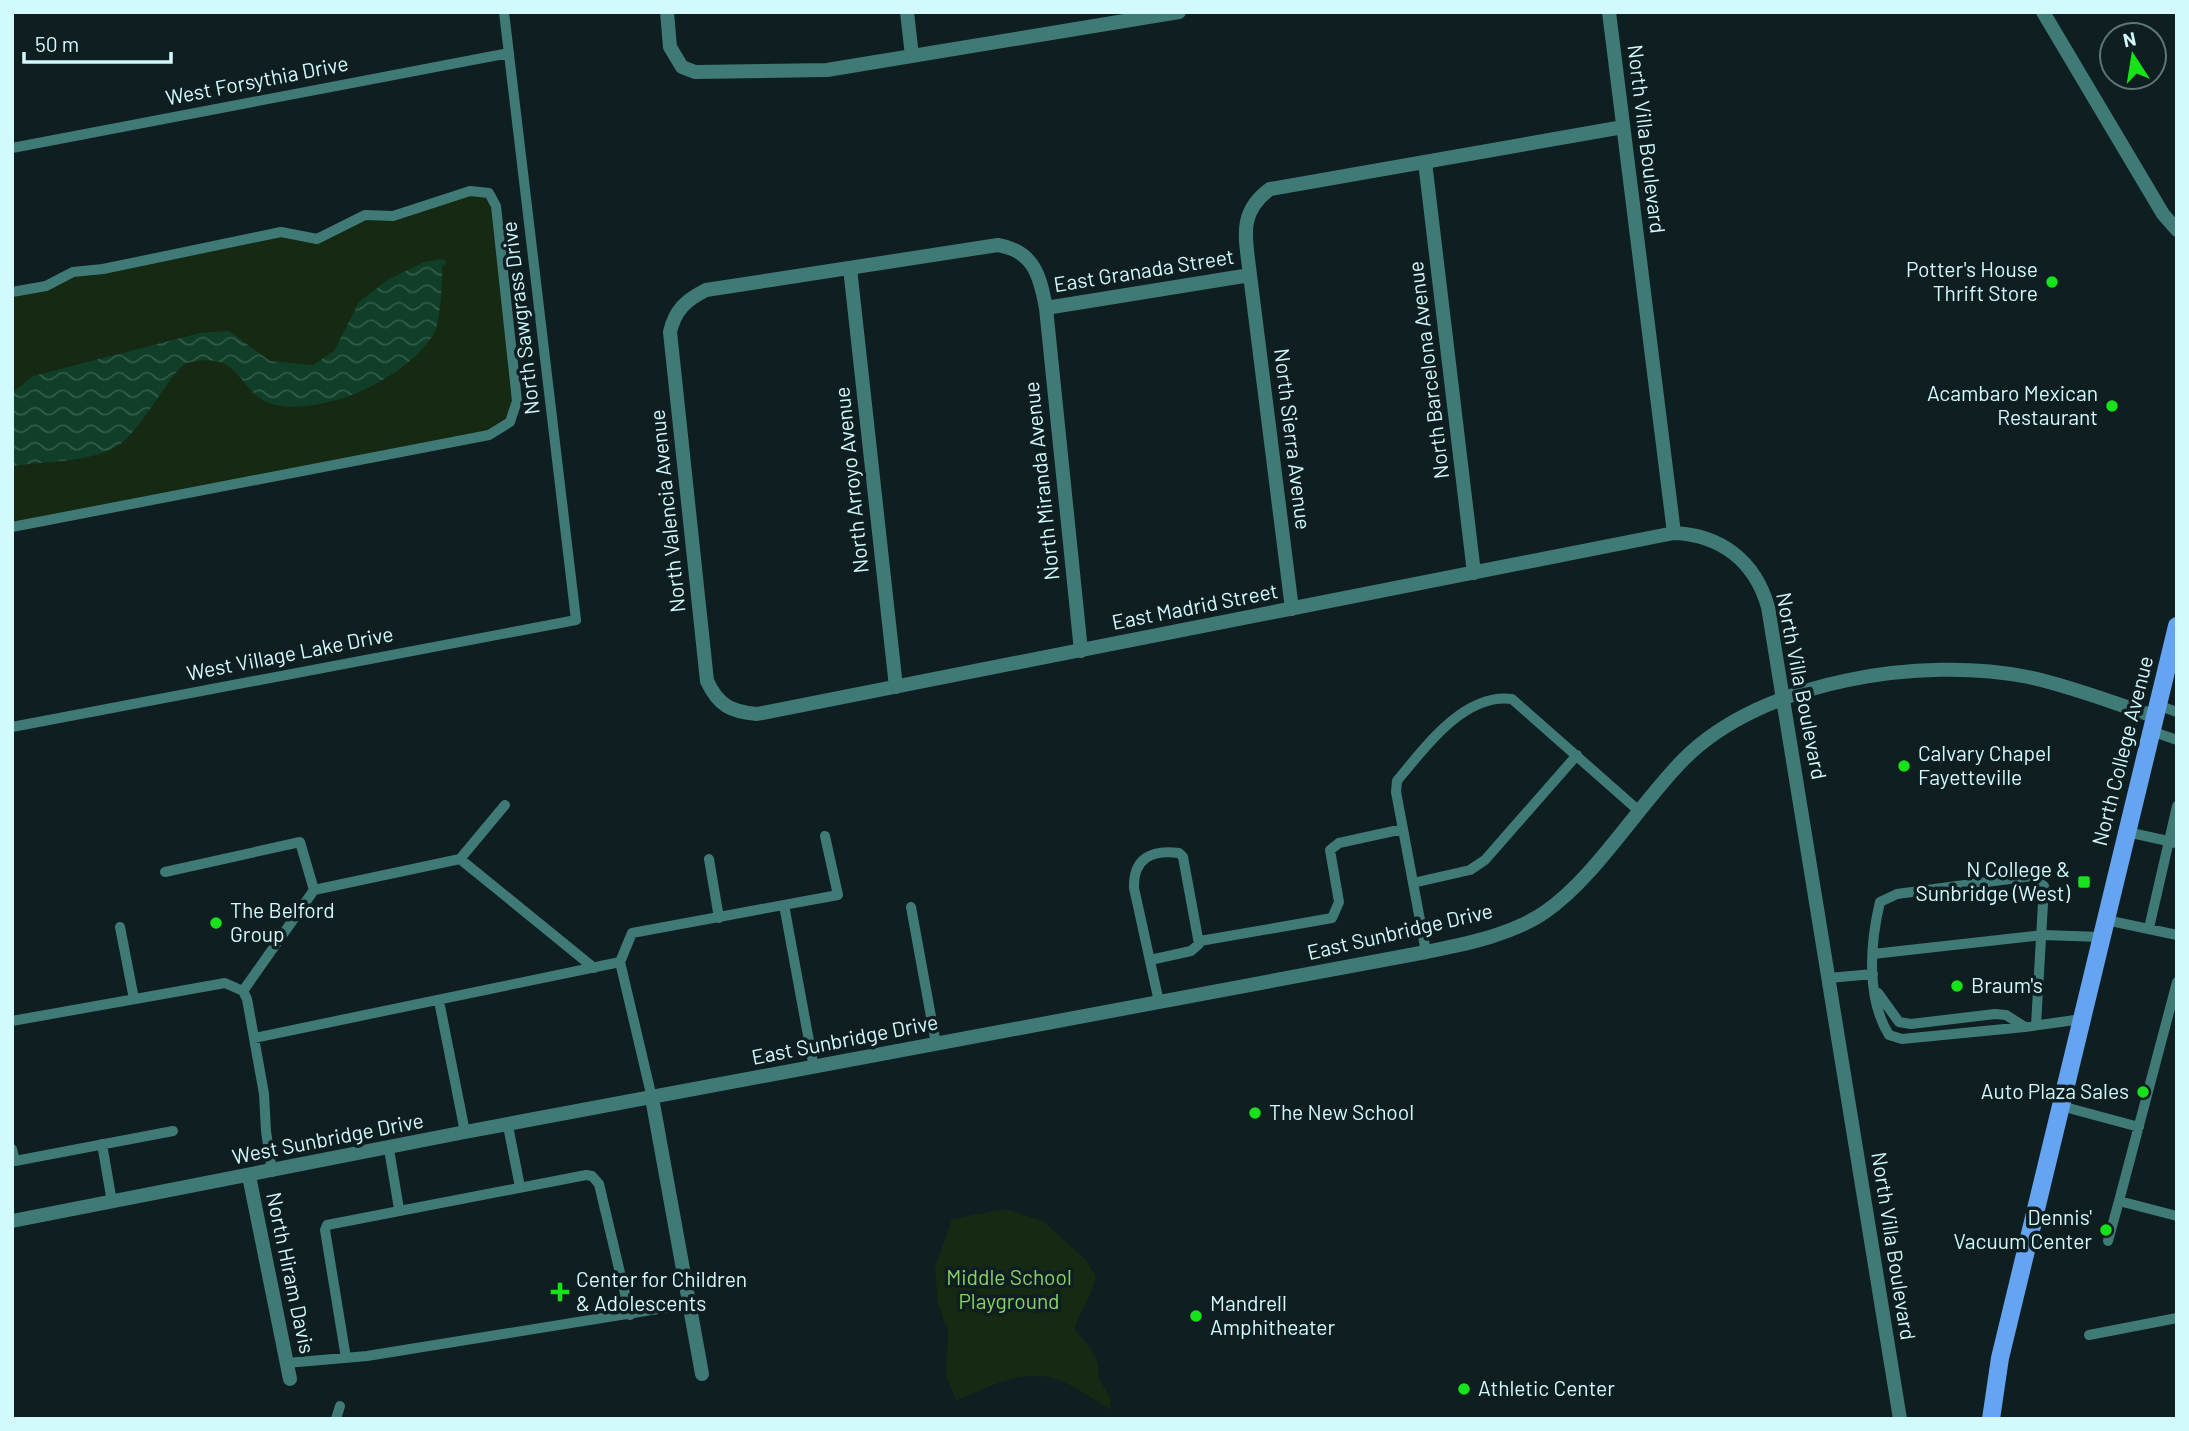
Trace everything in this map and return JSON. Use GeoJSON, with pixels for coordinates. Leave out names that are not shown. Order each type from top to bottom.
{"type":"FeatureCollection","features":[{"type":"Feature","properties":{"kind":"main road","name":"North College Avenue"},"geometry":{"type":"LineString","coordinates":[[1991,1419],[2000,1358],[2154,717],[2174,652],[2177,626]]}},
{"type":"Feature","properties":{"kind":"street"},"geometry":{"type":"LineString","coordinates":[[667,12],[670,47],[682,67],[709,72],[801,72],[1179,12]]}},
{"type":"Feature","properties":{"kind":"street"},"geometry":{"type":"LineString","coordinates":[[907,12],[912,56]]}},
{"type":"Feature","properties":{"kind":"street","name":"North Villa Boulevard"},"geometry":{"type":"LineString","coordinates":[[1609,12],[1674,533],[1712,538],[1728,548],[1755,575],[1768,607],[1900,1419]]}},
{"type":"Feature","properties":{"kind":"street"},"geometry":{"type":"LineString","coordinates":[[2043,12],[2163,214],[2177,230]]}},
{"type":"Feature","properties":{"kind":"street","name":"East Granada Street"},"geometry":{"type":"LineString","coordinates":[[680,308],[706,290],[998,245],[1013,247],[1026,255],[1036,268],[1046,308],[1250,275],[1245,233],[1248,214],[1255,200],[1270,189],[1623,127]]}},
{"type":"Feature","properties":{"kind":"street","name":"North Barcelona Avenue"},"geometry":{"type":"LineString","coordinates":[[1425,162],[1475,573]]}},
{"type":"Feature","properties":{"kind":"street","name":"North Arroyo Avenue"},"geometry":{"type":"LineString","coordinates":[[850,268],[896,687]]}},
{"type":"Feature","properties":{"kind":"street","name":"North Sierra Avenue"},"geometry":{"type":"LineString","coordinates":[[1250,275],[1292,609]]}},
{"type":"Feature","properties":{"kind":"street","name":"North Valencia Avenue"},"geometry":{"type":"LineString","coordinates":[[680,308],[670,332],[707,681],[714,696],[725,707]]}},
{"type":"Feature","properties":{"kind":"street","name":"North Miranda Avenue"},"geometry":{"type":"LineString","coordinates":[[1046,308],[1081,651]]}},
{"type":"Feature","properties":{"kind":"street","name":"East Madrid Street"},"geometry":{"type":"LineString","coordinates":[[725,707],[740,713],[757,714],[1674,533]]}},
{"type":"Feature","properties":{"kind":"street","name":"East Sunbridge Drive"},"geometry":{"type":"LineString","coordinates":[[652,1098],[1426,952],[1489,937],[1546,911],[1579,880],[1686,757],[1707,740],[1729,725],[1785,700],[1850,679],[1944,668],[2028,677],[2154,717]]}},
{"type":"Feature","properties":{"kind":"street"},"geometry":{"type":"LineString","coordinates":[[652,1098],[702,1374]]}},
{"type":"Feature","properties":{"kind":"street","name":"West Sunbridge Drive"},"geometry":{"type":"LineString","coordinates":[[12,1221],[652,1098]]}},
{"type":"Feature","properties":{"kind":"street","name":"North Hiram Davis"},"geometry":{"type":"LineString","coordinates":[[249,1176],[290,1379]]}},
{"type":"Feature","properties":{"kind":"lane","name":"North Sawgrass Drive"},"geometry":{"type":"LineString","coordinates":[[504,12],[576,620]]}},
{"type":"Feature","properties":{"kind":"lane","name":"West Forsythia Drive"},"geometry":{"type":"LineString","coordinates":[[12,148],[509,53]]}},
{"type":"Feature","properties":{"kind":"lane"},"geometry":{"type":"LineString","coordinates":[[12,292],[46,286],[73,272],[103,270],[281,232],[317,239],[365,215],[393,216],[470,191],[489,193],[496,206],[517,401],[510,422],[489,435],[12,527]]}},
{"type":"Feature","properties":{"kind":"lane","name":"West Village Lake Drive"},"geometry":{"type":"LineString","coordinates":[[12,727],[576,620]]}},
{"type":"Feature","properties":{"kind":"lane"},"geometry":{"type":"LineString","coordinates":[[1426,952],[1396,792],[1397,781],[1461,711],[1472,705],[1502,698],[1512,699],[1639,811]]}},
{"type":"Feature","properties":{"kind":"lane"},"geometry":{"type":"LineString","coordinates":[[2154,717],[2177,712]]}},
{"type":"Feature","properties":{"kind":"lane"},"geometry":{"type":"LineString","coordinates":[[2154,717],[2177,740]]}},
{"type":"Feature","properties":{"kind":"lane"},"geometry":{"type":"LineString","coordinates":[[1413,883],[1477,866],[1577,755]]}},
{"type":"Feature","properties":{"kind":"lane"},"geometry":{"type":"LineString","coordinates":[[272,1172],[254,1038],[243,990],[314,890],[460,859],[505,805]]}},
{"type":"Feature","properties":{"kind":"lane"},"geometry":{"type":"LineString","coordinates":[[2149,928],[2173,843],[2176,812]]}},
{"type":"Feature","properties":{"kind":"lane"},"geometry":{"type":"LineString","coordinates":[[1150,960],[1191,951],[1200,941],[1332,918],[1339,902],[1330,850],[1339,842],[1403,829]]}},
{"type":"Feature","properties":{"kind":"lane"},"geometry":{"type":"LineString","coordinates":[[2127,832],[2173,843]]}},
{"type":"Feature","properties":{"kind":"lane"},"geometry":{"type":"LineString","coordinates":[[652,1098],[620,962],[632,933],[838,895],[825,836]]}},
{"type":"Feature","properties":{"kind":"lane"},"geometry":{"type":"LineString","coordinates":[[165,872],[300,842],[314,890]]}},
{"type":"Feature","properties":{"kind":"lane"},"geometry":{"type":"LineString","coordinates":[[1159,1002],[1134,888],[1137,863],[1143,858],[1173,852],[1183,857],[1200,941]]}},
{"type":"Feature","properties":{"kind":"lane"},"geometry":{"type":"LineString","coordinates":[[460,859],[594,968]]}},
{"type":"Feature","properties":{"kind":"lane"},"geometry":{"type":"LineString","coordinates":[[709,859],[719,918]]}},
{"type":"Feature","properties":{"kind":"lane"},"geometry":{"type":"LineString","coordinates":[[2030,1026],[2043,935],[2044,886],[2032,876],[1897,894],[1881,902],[1875,925],[1873,974],[1880,1021],[1889,1035],[1902,1040],[2030,1026],[2082,1019]]}},
{"type":"Feature","properties":{"kind":"lane"},"geometry":{"type":"LineString","coordinates":[[784,905],[814,1068]]}},
{"type":"Feature","properties":{"kind":"lane"},"geometry":{"type":"LineString","coordinates":[[911,907],[936,1044]]}},
{"type":"Feature","properties":{"kind":"lane"},"geometry":{"type":"LineString","coordinates":[[120,927],[134,999]]}},
{"type":"Feature","properties":{"kind":"lane"},"geometry":{"type":"LineString","coordinates":[[1873,954],[2103,928],[2149,928],[2177,935]]}},
{"type":"Feature","properties":{"kind":"lane"},"geometry":{"type":"LineString","coordinates":[[254,1038],[620,962]]}},
{"type":"Feature","properties":{"kind":"lane"},"geometry":{"type":"LineString","coordinates":[[1829,978],[1873,974]]}},
{"type":"Feature","properties":{"kind":"lane"},"geometry":{"type":"LineString","coordinates":[[2108,1241],[2177,982]]}},
{"type":"Feature","properties":{"kind":"lane"},"geometry":{"type":"LineString","coordinates":[[12,1021],[225,983],[243,990]]}},
{"type":"Feature","properties":{"kind":"lane"},"geometry":{"type":"LineString","coordinates":[[1875,988],[1899,1022],[1912,1024],[1995,1014],[2006,1015],[2030,1026]]}},
{"type":"Feature","properties":{"kind":"lane"},"geometry":{"type":"LineString","coordinates":[[439,1001],[465,1132]]}},
{"type":"Feature","properties":{"kind":"lane"},"geometry":{"type":"LineString","coordinates":[[2061,1106],[2139,1127]]}},
{"type":"Feature","properties":{"kind":"lane"},"geometry":{"type":"LineString","coordinates":[[508,1126],[520,1187]]}},
{"type":"Feature","properties":{"kind":"lane"},"geometry":{"type":"LineString","coordinates":[[12,1149],[15,1161],[173,1131]]}},
{"type":"Feature","properties":{"kind":"lane"},"geometry":{"type":"LineString","coordinates":[[102,1144],[112,1202]]}},
{"type":"Feature","properties":{"kind":"lane"},"geometry":{"type":"LineString","coordinates":[[389,1149],[399,1209]]}},
{"type":"Feature","properties":{"kind":"lane"},"geometry":{"type":"LineString","coordinates":[[346,1358],[324,1230],[327,1224],[586,1175],[597,1179],[630,1315]]}},
{"type":"Feature","properties":{"kind":"lane"},"geometry":{"type":"LineString","coordinates":[[2119,1201],[2177,1216]]}},
{"type":"Feature","properties":{"kind":"lane"},"geometry":{"type":"LineString","coordinates":[[287,1363],[346,1358],[689,1304]]}},
{"type":"Feature","properties":{"kind":"lane"},"geometry":{"type":"LineString","coordinates":[[2089,1335],[2177,1318]]}},
{"type":"Feature","properties":{"kind":"lane"},"geometry":{"type":"LineString","coordinates":[[336,1419],[340,1406]]}},
{"type":"Feature","properties":{"kind":"green space"},"geometry":{"type":"Polygon","coordinates":[[[470,191],[489,193],[517,401],[510,422],[489,435],[12,523],[12,292],[73,272],[281,232],[317,239],[365,215],[393,216],[470,191]]]}},
{"type":"Feature","properties":{"kind":"green space","name":"Middle School Playground"},"geometry":{"type":"Polygon","coordinates":[[[1005,1209],[1043,1221],[1085,1259],[1096,1276],[1075,1329],[1095,1357],[1098,1377],[1110,1397],[1111,1410],[1068,1384],[1040,1376],[1015,1378],[956,1401],[946,1375],[948,1332],[938,1304],[935,1268],[952,1219],[1005,1209]]]}},
{"type":"Feature","properties":{"kind":"water"},"geometry":{"type":"Polygon","coordinates":[[[444,259],[447,263],[442,266],[439,312],[434,334],[405,365],[364,390],[319,404],[297,407],[276,405],[263,400],[239,375],[220,362],[206,360],[187,363],[174,376],[136,429],[116,447],[79,459],[12,466],[12,393],[33,376],[200,333],[229,331],[270,361],[313,365],[334,351],[359,302],[389,279],[424,262],[444,259]]]}},
{"type":"Feature","properties":{"kind":"place","name":"Potter's House Thrift Store"},"geometry":{"type":"Point","coordinates":[2052,282]}},
{"type":"Feature","properties":{"kind":"place","name":"Acambaro Mexican Restaurant"},"geometry":{"type":"Point","coordinates":[2112,406]}},
{"type":"Feature","properties":{"kind":"place","name":"Calvary Chapel Fayetteville"},"geometry":{"type":"Point","coordinates":[1904,766]}},
{"type":"Feature","properties":{"kind":"place","name":"N College & Sunbridge (West)"},"geometry":{"type":"Point","coordinates":[2084,882]}},
{"type":"Feature","properties":{"kind":"place","name":"The Belford Group"},"geometry":{"type":"Point","coordinates":[216,923]}},
{"type":"Feature","properties":{"kind":"place","name":"Braum's"},"geometry":{"type":"Point","coordinates":[1957,986]}},
{"type":"Feature","properties":{"kind":"place","name":"Auto Plaza Sales"},"geometry":{"type":"Point","coordinates":[2143,1092]}},
{"type":"Feature","properties":{"kind":"place","name":"The New School"},"geometry":{"type":"Point","coordinates":[1255,1113]}},
{"type":"Feature","properties":{"kind":"place","name":"Dennis' Vacuum Center"},"geometry":{"type":"Point","coordinates":[2106,1230]}},
{"type":"Feature","properties":{"kind":"place","name":"Center for Children & Adolescents"},"geometry":{"type":"Point","coordinates":[560,1292]}},
{"type":"Feature","properties":{"kind":"place","name":"Mandrell Amphitheater"},"geometry":{"type":"Point","coordinates":[1196,1316]}},
{"type":"Feature","properties":{"kind":"place","name":"Athletic Center"},"geometry":{"type":"Point","coordinates":[1464,1389]}}]}
